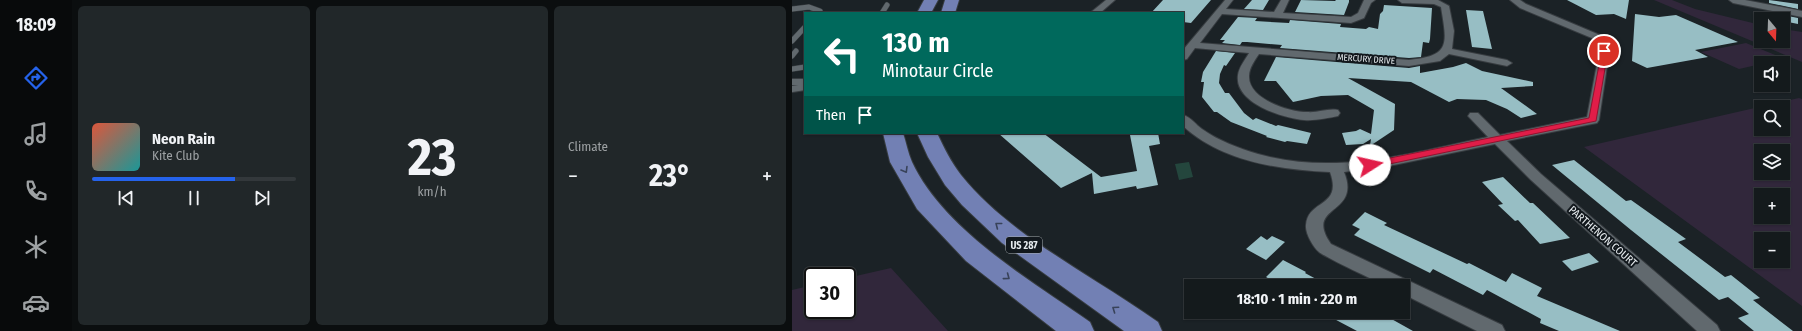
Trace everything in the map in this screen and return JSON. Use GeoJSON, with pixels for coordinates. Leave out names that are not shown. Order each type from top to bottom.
{"type":"FeatureCollection","features":[{"type":"Feature","properties":{"kind":"main road"},"geometry":{"type":"LineString","coordinates":[[925,12],[931,0]]}},
{"type":"Feature","properties":{"kind":"main road"},"geometry":{"type":"LineString","coordinates":[[948,12],[952,0]]}},
{"type":"Feature","properties":{"kind":"main road"},"geometry":{"type":"LineString","coordinates":[[893,134],[900,162],[926,204],[975,254],[1078,331]]}},
{"type":"Feature","properties":{"kind":"main road","name":"US 287"},"geometry":{"type":"LineString","coordinates":[[927,134],[933,148],[959,188],[990,219],[1049,264],[1147,331]]}},
{"type":"Feature","properties":{"kind":"street"},"geometry":{"type":"LineString","coordinates":[[1095,12],[1111,0]]}},
{"type":"Feature","properties":{"kind":"street"},"geometry":{"type":"LineString","coordinates":[[1184,56],[1229,0]]}},
{"type":"Feature","properties":{"kind":"street"},"geometry":{"type":"LineString","coordinates":[[1277,15],[1285,0]]}},
{"type":"Feature","properties":{"kind":"street"},"geometry":{"type":"LineString","coordinates":[[1220,11],[1357,20],[1362,16],[1367,1],[1371,0]]}},
{"type":"Feature","properties":{"kind":"street"},"geometry":{"type":"LineString","coordinates":[[1402,0],[1436,2],[1445,6],[1450,42],[1448,50],[1507,63]]}},
{"type":"Feature","properties":{"kind":"street"},"geometry":{"type":"LineString","coordinates":[[1184,120],[1211,140],[1238,151],[1295,165],[1335,168],[1370,165],[1593,120],[1604,53],[1604,40],[1522,6],[1514,0]]}},
{"type":"Feature","properties":{"kind":"street"},"geometry":{"type":"LineString","coordinates":[[1733,0],[1802,14]]}},
{"type":"Feature","properties":{"kind":"street","name":"MERCURY DRIVE"},"geometry":{"type":"LineString","coordinates":[[1192,45],[1410,63],[1432,60],[1443,56],[1448,50]]}},
{"type":"Feature","properties":{"kind":"street"},"geometry":{"type":"LineString","coordinates":[[1255,50],[1243,75],[1244,84],[1250,94],[1262,103],[1278,110],[1304,116],[1334,113]]}},
{"type":"Feature","properties":{"kind":"street","name":"PARTHENON COURT"},"geometry":{"type":"LineString","coordinates":[[1474,116],[1536,177],[1710,331]]}},
{"type":"Feature","properties":{"kind":"street"},"geometry":{"type":"LineString","coordinates":[[1335,168],[1341,187],[1338,197],[1316,218],[1314,224],[1317,238],[1325,248],[1495,331]]}},
{"type":"Feature","properties":{"kind":"lane"},"geometry":{"type":"LineString","coordinates":[[883,12],[887,5]]}},
{"type":"Feature","properties":{"kind":"lane"},"geometry":{"type":"LineString","coordinates":[[792,9],[809,7],[820,11],[819,12]]}},
{"type":"Feature","properties":{"kind":"lane"},"geometry":{"type":"LineString","coordinates":[[792,41],[803,32]]}},
{"type":"Feature","properties":{"kind":"lane"},"geometry":{"type":"LineString","coordinates":[[792,56],[796,51]]}},
{"type":"Feature","properties":{"kind":"lane"},"geometry":{"type":"LineString","coordinates":[[792,69],[804,67]]}},
{"type":"Feature","properties":{"kind":"lane"},"geometry":{"type":"LineString","coordinates":[[792,82],[804,82]]}},
{"type":"Feature","properties":{"kind":"lane"},"geometry":{"type":"LineString","coordinates":[[792,89],[804,87]]}},
{"type":"Feature","properties":{"kind":"shaded area"},"geometry":{"type":"Polygon","coordinates":[[[1654,0],[1672,0],[1695,9],[1754,23],[1754,42],[1654,0]]]}},
{"type":"Feature","properties":{"kind":"shaded area"},"geometry":{"type":"Polygon","coordinates":[[[1790,30],[1802,32],[1802,62],[1769,48],[1790,48],[1790,30]]]}},
{"type":"Feature","properties":{"kind":"shaded area"},"geometry":{"type":"Polygon","coordinates":[[[1746,43],[1754,46],[1754,48],[1758,48],[1778,56],[1754,56],[1754,66],[1739,69],[1701,52],[1746,43]]]}},
{"type":"Feature","properties":{"kind":"shaded area"},"geometry":{"type":"Polygon","coordinates":[[[1799,98],[1802,99],[1802,306],[1584,147],[1754,108],[1754,136],[1790,136],[1790,100],[1799,98]]]}},
{"type":"Feature","properties":{"kind":"shaded area"},"geometry":{"type":"Polygon","coordinates":[[[1189,162],[1193,177],[1179,180],[1175,164],[1189,162]]]}},
{"type":"Feature","properties":{"kind":"shaded area"},"geometry":{"type":"Polygon","coordinates":[[[891,268],[948,331],[792,331],[792,290],[804,287],[804,319],[856,319],[856,276],[891,268]]]}},
{"type":"Feature","properties":{"kind":"building"},"geometry":{"type":"Polygon","coordinates":[[[1163,0],[1211,0],[1191,23],[1184,22],[1184,12],[1152,12],[1163,0]]]}},
{"type":"Feature","properties":{"kind":"building"},"geometry":{"type":"Polygon","coordinates":[[[1252,0],[1269,0],[1263,10],[1244,9],[1252,0]]]}},
{"type":"Feature","properties":{"kind":"building"},"geometry":{"type":"Polygon","coordinates":[[[1301,0],[1349,0],[1349,2],[1344,15],[1295,12],[1301,0]]]}},
{"type":"Feature","properties":{"kind":"building"},"geometry":{"type":"Polygon","coordinates":[[[1567,0],[1629,0],[1626,19],[1614,14],[1596,15],[1567,0]]]}},
{"type":"Feature","properties":{"kind":"building"},"geometry":{"type":"Polygon","coordinates":[[[1769,0],[1798,4],[1798,9],[1769,3],[1769,0]]]}},
{"type":"Feature","properties":{"kind":"building"},"geometry":{"type":"Polygon","coordinates":[[[1384,5],[1432,8],[1430,39],[1429,43],[1423,42],[1421,57],[1409,58],[1280,48],[1282,45],[1247,42],[1242,42],[1240,45],[1222,43],[1225,40],[1220,40],[1238,17],[1257,18],[1255,21],[1289,23],[1290,20],[1341,24],[1340,27],[1366,29],[1369,27],[1378,29],[1380,14],[1383,11],[1384,5]]]}},
{"type":"Feature","properties":{"kind":"building"},"geometry":{"type":"Polygon","coordinates":[[[1466,10],[1483,11],[1492,49],[1472,47],[1466,10]]]}},
{"type":"Feature","properties":{"kind":"building"},"geometry":{"type":"Polygon","coordinates":[[[1635,14],[1659,17],[1676,15],[1738,42],[1695,50],[1708,57],[1647,68],[1632,61],[1635,14]]]}},
{"type":"Feature","properties":{"kind":"building"},"geometry":{"type":"Polygon","coordinates":[[[1790,16],[1798,18],[1798,24],[1790,22],[1790,16]]]}},
{"type":"Feature","properties":{"kind":"building"},"geometry":{"type":"Polygon","coordinates":[[[1216,51],[1235,53],[1226,66],[1224,65],[1220,74],[1219,83],[1225,93],[1229,93],[1244,113],[1253,120],[1256,118],[1276,126],[1278,125],[1311,133],[1307,144],[1285,142],[1266,137],[1267,136],[1231,122],[1217,112],[1214,112],[1202,97],[1204,82],[1201,82],[1203,72],[1216,51]]]}},
{"type":"Feature","properties":{"kind":"building"},"geometry":{"type":"Polygon","coordinates":[[[1276,57],[1409,68],[1420,66],[1420,73],[1466,63],[1482,71],[1533,82],[1533,86],[1501,88],[1537,114],[1521,118],[1507,109],[1486,100],[1457,99],[1449,102],[1411,82],[1348,78],[1395,104],[1394,130],[1370,146],[1371,139],[1363,144],[1346,145],[1342,133],[1360,129],[1371,134],[1374,110],[1348,95],[1321,96],[1293,102],[1276,81],[1264,81],[1276,57]]]}},
{"type":"Feature","properties":{"kind":"building"},"geometry":{"type":"Polygon","coordinates":[[[999,134],[1044,134],[1101,177],[1137,171],[1130,135],[1158,134],[1160,144],[1149,146],[1158,185],[1137,189],[1136,186],[1094,194],[1092,173],[1061,188],[999,134]]]}},
{"type":"Feature","properties":{"kind":"building"},"geometry":{"type":"Polygon","coordinates":[[[1574,160],[1626,201],[1631,200],[1686,239],[1678,242],[1725,277],[1731,275],[1760,298],[1753,300],[1793,331],[1754,331],[1738,318],[1749,314],[1728,297],[1719,300],[1552,165],[1574,160]]]}},
{"type":"Feature","properties":{"kind":"building"},"geometry":{"type":"Polygon","coordinates":[[[1503,177],[1570,238],[1540,244],[1518,220],[1515,221],[1498,205],[1503,204],[1482,182],[1503,177]]]}},
{"type":"Feature","properties":{"kind":"building"},"geometry":{"type":"Polygon","coordinates":[[[1365,212],[1387,223],[1384,225],[1467,264],[1469,263],[1506,282],[1512,273],[1542,288],[1537,296],[1620,331],[1559,331],[1540,323],[1541,319],[1487,290],[1483,295],[1433,269],[1430,273],[1354,235],[1360,229],[1352,225],[1365,212]]]}},
{"type":"Feature","properties":{"kind":"building"},"geometry":{"type":"Polygon","coordinates":[[[1261,236],[1267,240],[1272,236],[1285,242],[1266,260],[1246,249],[1261,236]]]}},
{"type":"Feature","properties":{"kind":"building"},"geometry":{"type":"Polygon","coordinates":[[[1589,253],[1599,262],[1572,271],[1562,261],[1589,253]]]}},
{"type":"Feature","properties":{"kind":"building"},"geometry":{"type":"Polygon","coordinates":[[[1283,260],[1316,279],[1270,279],[1266,277],[1283,260]]]}},
{"type":"Feature","properties":{"kind":"building"},"geometry":{"type":"Polygon","coordinates":[[[1334,319],[1392,319],[1413,331],[1357,331],[1334,319]]]}},
{"type":"Feature","properties":{"kind":"route"},"geometry":{"type":"LineString","coordinates":[[1370,165],[1593,120],[1604,51]]}}]}
